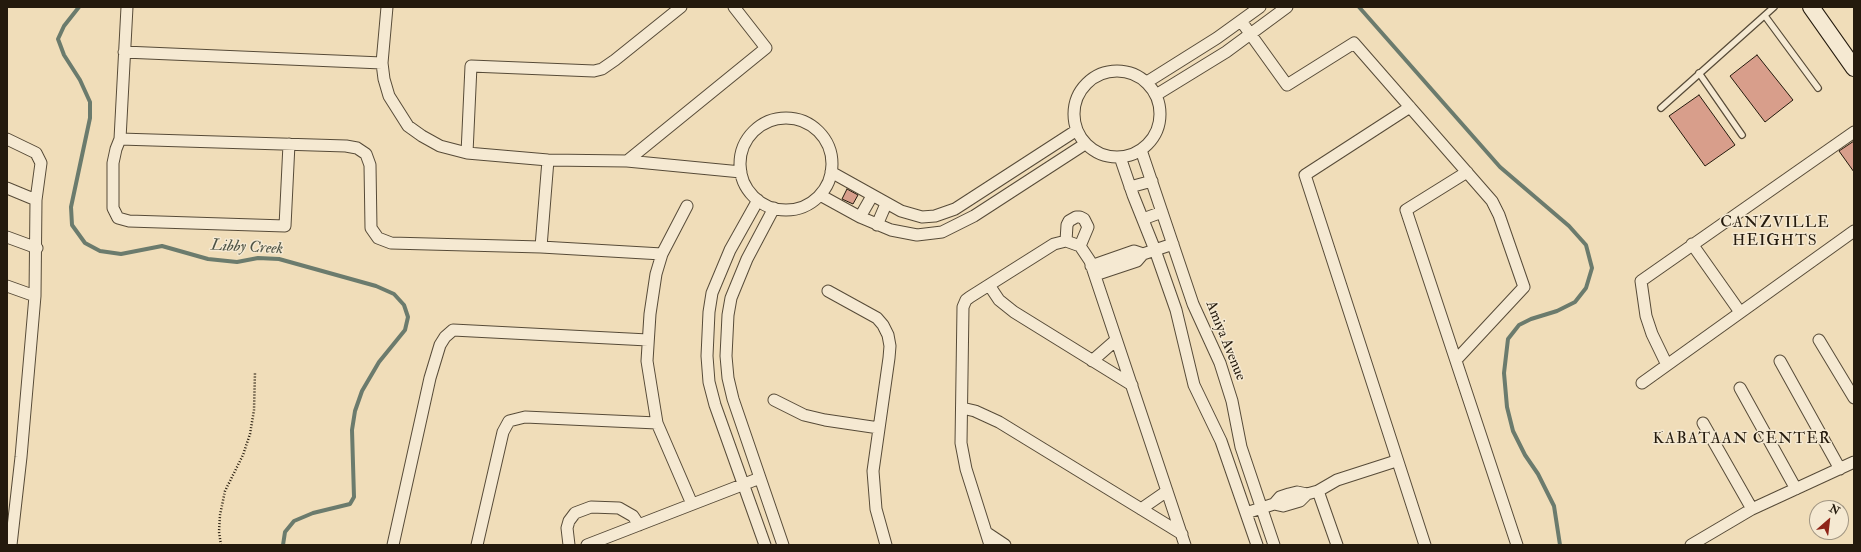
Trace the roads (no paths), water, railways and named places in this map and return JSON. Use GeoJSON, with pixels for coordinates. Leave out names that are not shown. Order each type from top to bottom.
{"type":"FeatureCollection","features":[{"type":"Feature","properties":{"kind":"main road"},"geometry":{"type":"LineString","coordinates":[[1811,7],[1854,68]]}},
{"type":"Feature","properties":{"kind":"street"},"geometry":{"type":"LineString","coordinates":[[127,7],[120,139],[113,163],[114,208],[118,218],[129,221],[285,226],[289,144]]}},
{"type":"Feature","properties":{"kind":"street"},"geometry":{"type":"LineString","coordinates":[[387,7],[382,63],[384,79],[389,96],[408,126],[440,146],[467,153],[548,160],[627,161],[741,172]]}},
{"type":"Feature","properties":{"kind":"street"},"geometry":{"type":"LineString","coordinates":[[467,153],[472,66],[586,71],[602,69],[681,7]]}},
{"type":"Feature","properties":{"kind":"street"},"geometry":{"type":"LineString","coordinates":[[627,161],[766,48],[734,7]]}},
{"type":"Feature","properties":{"kind":"street"},"geometry":{"type":"LineString","coordinates":[[1147,82],[1260,7]]}},
{"type":"Feature","properties":{"kind":"street"},"geometry":{"type":"LineString","coordinates":[[1156,95],[1250,34],[1287,7]]}},
{"type":"Feature","properties":{"kind":"street"},"geometry":{"type":"LineString","coordinates":[[1241,21],[1287,85],[1354,43],[1492,201],[1496,208],[1524,287],[1456,360]]}},
{"type":"Feature","properties":{"kind":"street"},"geometry":{"type":"LineString","coordinates":[[124,52],[382,63]]}},
{"type":"Feature","properties":{"kind":"street"},"geometry":{"type":"LineString","coordinates":[[1118,70],[1138,76],[1147,82],[1156,95],[1160,110],[1159,126],[1152,139],[1135,154],[1120,157],[1101,154],[1085,144],[1077,130],[1074,120],[1075,104],[1081,89],[1088,81],[1107,72],[1118,70]]}},
{"type":"Feature","properties":{"kind":"street"},"geometry":{"type":"LineString","coordinates":[[1410,107],[1305,175],[1396,461],[1425,545]]}},
{"type":"Feature","properties":{"kind":"street"},"geometry":{"type":"LineString","coordinates":[[786,118],[804,122],[815,128],[824,137],[831,154],[831,172],[827,184],[820,195],[810,203],[799,208],[774,208],[758,200],[750,192],[744,182],[741,172],[740,159],[743,147],[757,128],[768,121],[786,118]]}},
{"type":"Feature","properties":{"kind":"street"},"geometry":{"type":"LineString","coordinates":[[831,172],[886,204],[911,215],[922,217],[945,213],[966,202],[1077,130]]}},
{"type":"Feature","properties":{"kind":"street"},"geometry":{"type":"LineString","coordinates":[[1667,364],[1652,334],[1646,316],[1641,280],[1854,132]]}},
{"type":"Feature","properties":{"kind":"street"},"geometry":{"type":"LineString","coordinates":[[7,139],[31,149],[36,153],[40,159],[41,176],[36,200],[37,248],[35,296],[21,457],[11,545]]}},
{"type":"Feature","properties":{"kind":"street"},"geometry":{"type":"LineString","coordinates":[[120,139],[353,147],[366,154],[370,165],[371,228],[378,238],[391,243],[541,247],[662,254]]}},
{"type":"Feature","properties":{"kind":"street"},"geometry":{"type":"LineString","coordinates":[[820,195],[877,225],[904,234],[930,234],[952,229],[1085,144]]}},
{"type":"Feature","properties":{"kind":"street","name":"Amiya Avenue"},"geometry":{"type":"LineString","coordinates":[[1141,150],[1193,304],[1220,363],[1232,401],[1241,447],[1274,545]]}},
{"type":"Feature","properties":{"kind":"street"},"geometry":{"type":"LineString","coordinates":[[1120,157],[1130,187],[1156,250],[1180,324],[1186,356],[1194,385],[1221,441],[1257,545]]}},
{"type":"Feature","properties":{"kind":"street"},"geometry":{"type":"LineString","coordinates":[[541,247],[548,160]]}},
{"type":"Feature","properties":{"kind":"street"},"geometry":{"type":"LineString","coordinates":[[1467,172],[1406,210],[1517,545]]}},
{"type":"Feature","properties":{"kind":"street"},"geometry":{"type":"LineString","coordinates":[[1130,187],[1152,181]]}},
{"type":"Feature","properties":{"kind":"street"},"geometry":{"type":"LineString","coordinates":[[7,188],[36,200]]}},
{"type":"Feature","properties":{"kind":"street"},"geometry":{"type":"LineString","coordinates":[[860,217],[872,196]]}},
{"type":"Feature","properties":{"kind":"street"},"geometry":{"type":"LineString","coordinates":[[758,200],[721,271],[712,293],[707,356],[709,382],[715,405],[765,545]]}},
{"type":"Feature","properties":{"kind":"street"},"geometry":{"type":"LineString","coordinates":[[877,225],[886,204]]}},
{"type":"Feature","properties":{"kind":"street"},"geometry":{"type":"LineString","coordinates":[[687,206],[662,254],[653,292],[647,361],[657,423],[692,504]]}},
{"type":"Feature","properties":{"kind":"street"},"geometry":{"type":"LineString","coordinates":[[774,208],[738,278],[731,298],[728,315],[726,356],[728,378],[783,545]]}},
{"type":"Feature","properties":{"kind":"street"},"geometry":{"type":"LineString","coordinates":[[1143,219],[1162,212]]}},
{"type":"Feature","properties":{"kind":"street"},"geometry":{"type":"LineString","coordinates":[[1066,241],[1067,225],[1069,221],[1076,217],[1080,218],[1084,220],[1088,227],[1080,246]]}},
{"type":"Feature","properties":{"kind":"street"},"geometry":{"type":"LineString","coordinates":[[1642,383],[1854,231]]}},
{"type":"Feature","properties":{"kind":"street"},"geometry":{"type":"LineString","coordinates":[[7,237],[37,248]]}},
{"type":"Feature","properties":{"kind":"street"},"geometry":{"type":"LineString","coordinates":[[990,545],[963,456],[961,443],[963,307],[966,300],[989,285],[1054,244],[1066,241],[1080,246],[1088,255],[1183,540]]}},
{"type":"Feature","properties":{"kind":"street"},"geometry":{"type":"LineString","coordinates":[[1093,271],[1137,261],[1142,254],[1173,244]]}},
{"type":"Feature","properties":{"kind":"street"},"geometry":{"type":"LineString","coordinates":[[1692,244],[1740,312]]}},
{"type":"Feature","properties":{"kind":"street"},"geometry":{"type":"LineString","coordinates":[[989,285],[999,300],[1014,312],[1132,385]]}},
{"type":"Feature","properties":{"kind":"street"},"geometry":{"type":"LineString","coordinates":[[7,286],[35,296]]}},
{"type":"Feature","properties":{"kind":"street"},"geometry":{"type":"LineString","coordinates":[[828,291],[877,318],[883,325],[888,335],[890,346],[889,358],[873,471],[873,489],[876,509],[886,545]]}},
{"type":"Feature","properties":{"kind":"street"},"geometry":{"type":"LineString","coordinates":[[393,545],[430,378],[440,344],[452,330],[648,340]]}},
{"type":"Feature","properties":{"kind":"street"},"geometry":{"type":"LineString","coordinates":[[1092,361],[1116,340]]}},
{"type":"Feature","properties":{"kind":"street"},"geometry":{"type":"LineString","coordinates":[[1819,340],[1854,398]]}},
{"type":"Feature","properties":{"kind":"street"},"geometry":{"type":"LineString","coordinates":[[1780,361],[1840,469]]}},
{"type":"Feature","properties":{"kind":"street"},"geometry":{"type":"LineString","coordinates":[[1740,388],[1796,489]]}},
{"type":"Feature","properties":{"kind":"street"},"geometry":{"type":"LineString","coordinates":[[774,400],[804,415],[825,420],[879,428]]}},
{"type":"Feature","properties":{"kind":"street"},"geometry":{"type":"LineString","coordinates":[[962,408],[975,411],[999,422],[1141,509],[1183,540]]}},
{"type":"Feature","properties":{"kind":"street"},"geometry":{"type":"LineString","coordinates":[[477,545],[503,432],[509,421],[525,417],[657,423]]}},
{"type":"Feature","properties":{"kind":"street"},"geometry":{"type":"LineString","coordinates":[[1703,423],[1752,509]]}},
{"type":"Feature","properties":{"kind":"street"},"geometry":{"type":"LineString","coordinates":[[1246,513],[1274,504],[1280,497],[1297,492],[1307,494],[1342,478],[1396,461]]}},
{"type":"Feature","properties":{"kind":"street"},"geometry":{"type":"LineString","coordinates":[[1691,545],[1752,509],[1854,462]]}},
{"type":"Feature","properties":{"kind":"street"},"geometry":{"type":"LineString","coordinates":[[587,545],[608,541],[639,525],[760,478]]}},
{"type":"Feature","properties":{"kind":"street"},"geometry":{"type":"LineString","coordinates":[[1318,490],[1337,545]]}},
{"type":"Feature","properties":{"kind":"street"},"geometry":{"type":"LineString","coordinates":[[1141,509],[1167,491]]}},
{"type":"Feature","properties":{"kind":"street"},"geometry":{"type":"LineString","coordinates":[[569,545],[567,528],[569,521],[575,513],[582,509],[604,506],[619,508],[634,516],[639,525]]}},
{"type":"Feature","properties":{"kind":"street"},"geometry":{"type":"LineString","coordinates":[[987,534],[1005,545]]}},
{"type":"Feature","properties":{"kind":"lane"},"geometry":{"type":"LineString","coordinates":[[1661,108],[1774,7]]}},
{"type":"Feature","properties":{"kind":"lane"},"geometry":{"type":"LineString","coordinates":[[1764,16],[1818,88]]}},
{"type":"Feature","properties":{"kind":"lane"},"geometry":{"type":"LineString","coordinates":[[1700,73],[1742,136]]}},
{"type":"Feature","properties":{"kind":"waterway","name":"Libby Creek"},"geometry":{"type":"LineString","coordinates":[[79,7],[64,26],[58,39],[64,55],[80,80],[90,102],[90,118],[71,207],[72,225],[85,243],[100,251],[121,254],[162,246],[208,259],[237,262],[258,258],[279,259],[376,286],[394,294],[404,305],[408,317],[405,330],[379,362],[362,391],[355,411],[352,430],[354,497],[350,504],[313,513],[294,521],[285,532],[283,545]]}},
{"type":"Feature","properties":{"kind":"waterway"},"geometry":{"type":"LineString","coordinates":[[1359,7],[1500,167],[1569,226],[1586,245],[1592,268],[1586,288],[1575,302],[1557,311],[1531,319],[1519,325],[1508,339],[1504,373],[1507,407],[1513,431],[1525,455],[1538,474],[1554,506],[1560,545]]}},
{"type":"Feature","properties":{"kind":"district","name":"CANZVILLE HEIGHTS"},"geometry":{"type":"Point","coordinates":[1775,233]}},
{"type":"Feature","properties":{"kind":"district","name":"KABATAAN CENTER"},"geometry":{"type":"Point","coordinates":[1742,440]}}]}
